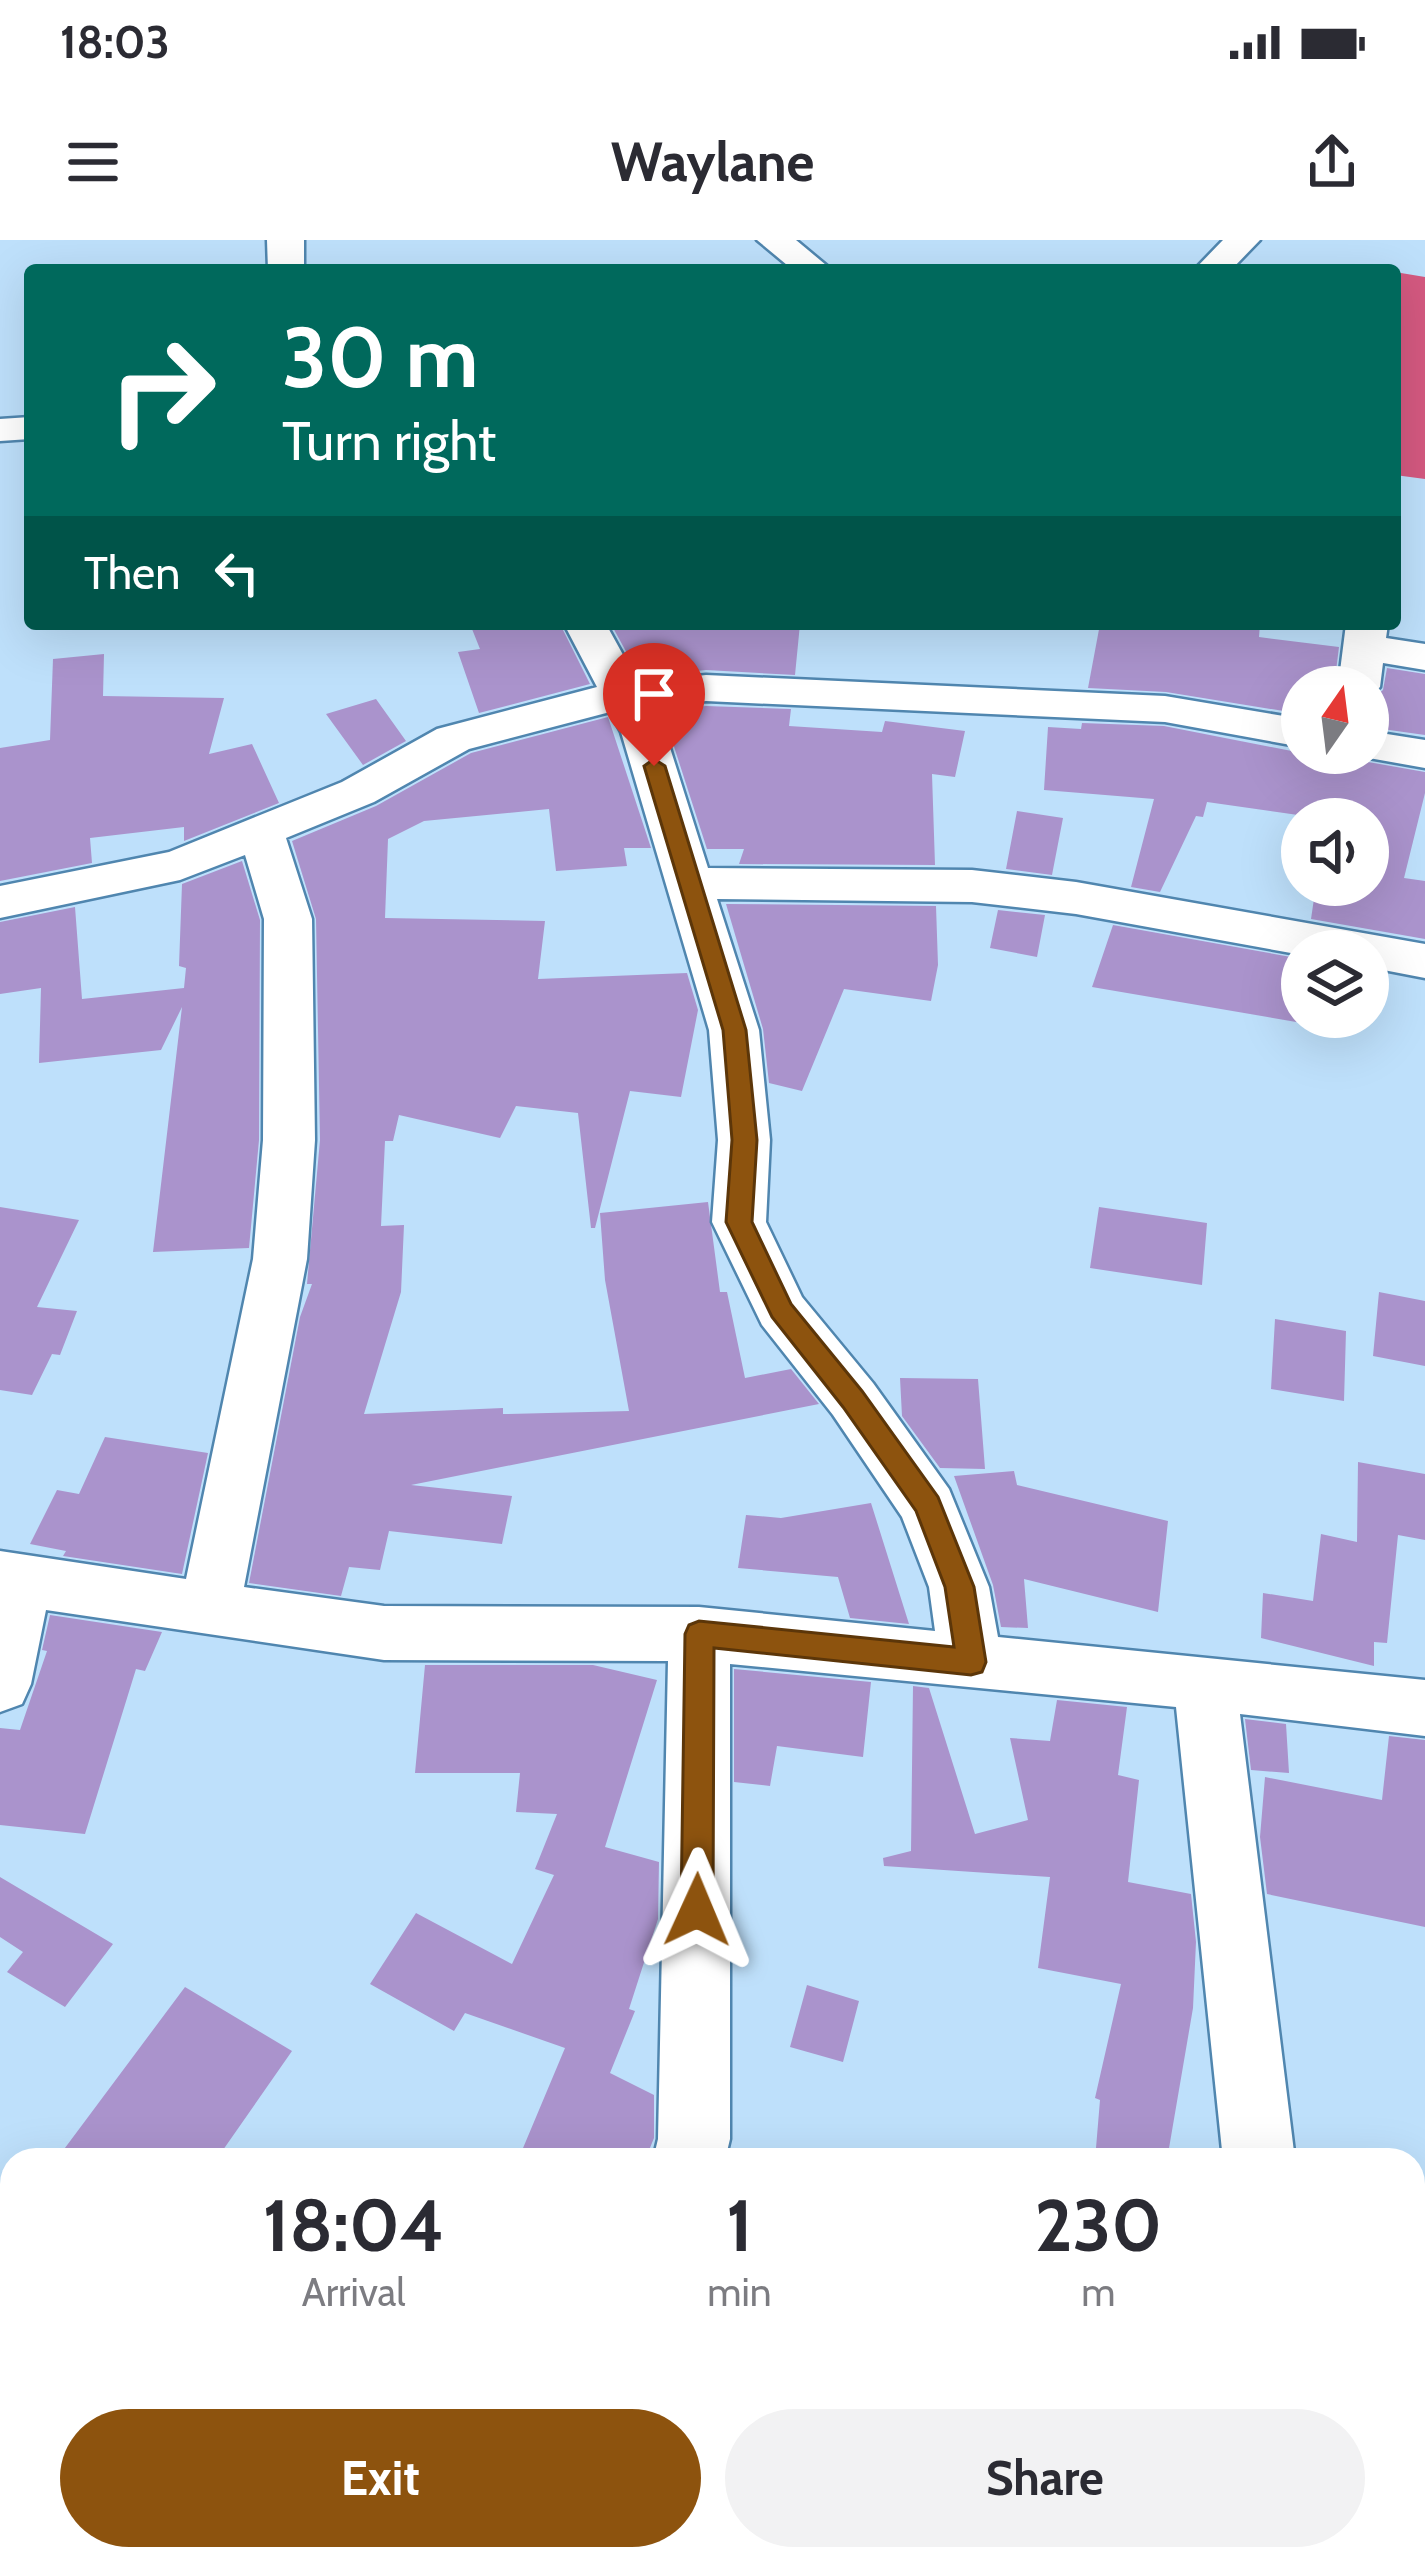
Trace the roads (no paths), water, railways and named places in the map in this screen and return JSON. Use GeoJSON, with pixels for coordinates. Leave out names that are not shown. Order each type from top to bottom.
{"type":"FeatureCollection","features":[{"type":"Feature","properties":{"kind":"street"},"geometry":{"type":"LineString","coordinates":[[774,240],[807,264]]}},
{"type":"Feature","properties":{"kind":"street"},"geometry":{"type":"LineString","coordinates":[[1217,264],[1243,240]]}},
{"type":"Feature","properties":{"kind":"street"},"geometry":{"type":"LineString","coordinates":[[588,630],[643,732],[734,1030],[744,1140],[739,1222],[781,1310],[853,1399],[928,1506],[959,1587],[971,1662]]}},
{"type":"Feature","properties":{"kind":"street"},"geometry":{"type":"LineString","coordinates":[[1364,653],[1425,657]]}},
{"type":"Feature","properties":{"kind":"street"},"geometry":{"type":"LineString","coordinates":[[0,902],[179,865],[358,793],[453,739],[588,701],[624,696],[706,688],[1165,710],[1281,729]]}},
{"type":"Feature","properties":{"kind":"street"},"geometry":{"type":"LineString","coordinates":[[1389,748],[1425,754]]}},
{"type":"Feature","properties":{"kind":"street"},"geometry":{"type":"LineString","coordinates":[[208,1609],[227,1539],[280,1259],[287,1164],[292,1034],[288,919],[260,831]]}},
{"type":"Feature","properties":{"kind":"street"},"geometry":{"type":"LineString","coordinates":[[692,883],[972,886],[1076,898],[1425,961]]}},
{"type":"Feature","properties":{"kind":"street"},"geometry":{"type":"LineString","coordinates":[[0,1684],[11,1580],[384,1634],[699,1634],[1425,1708]]}},
{"type":"Feature","properties":{"kind":"street"},"geometry":{"type":"LineString","coordinates":[[692,2148],[699,1634]]}},
{"type":"Feature","properties":{"kind":"street"},"geometry":{"type":"LineString","coordinates":[[1205,1682],[1257,2148]]}}]}
